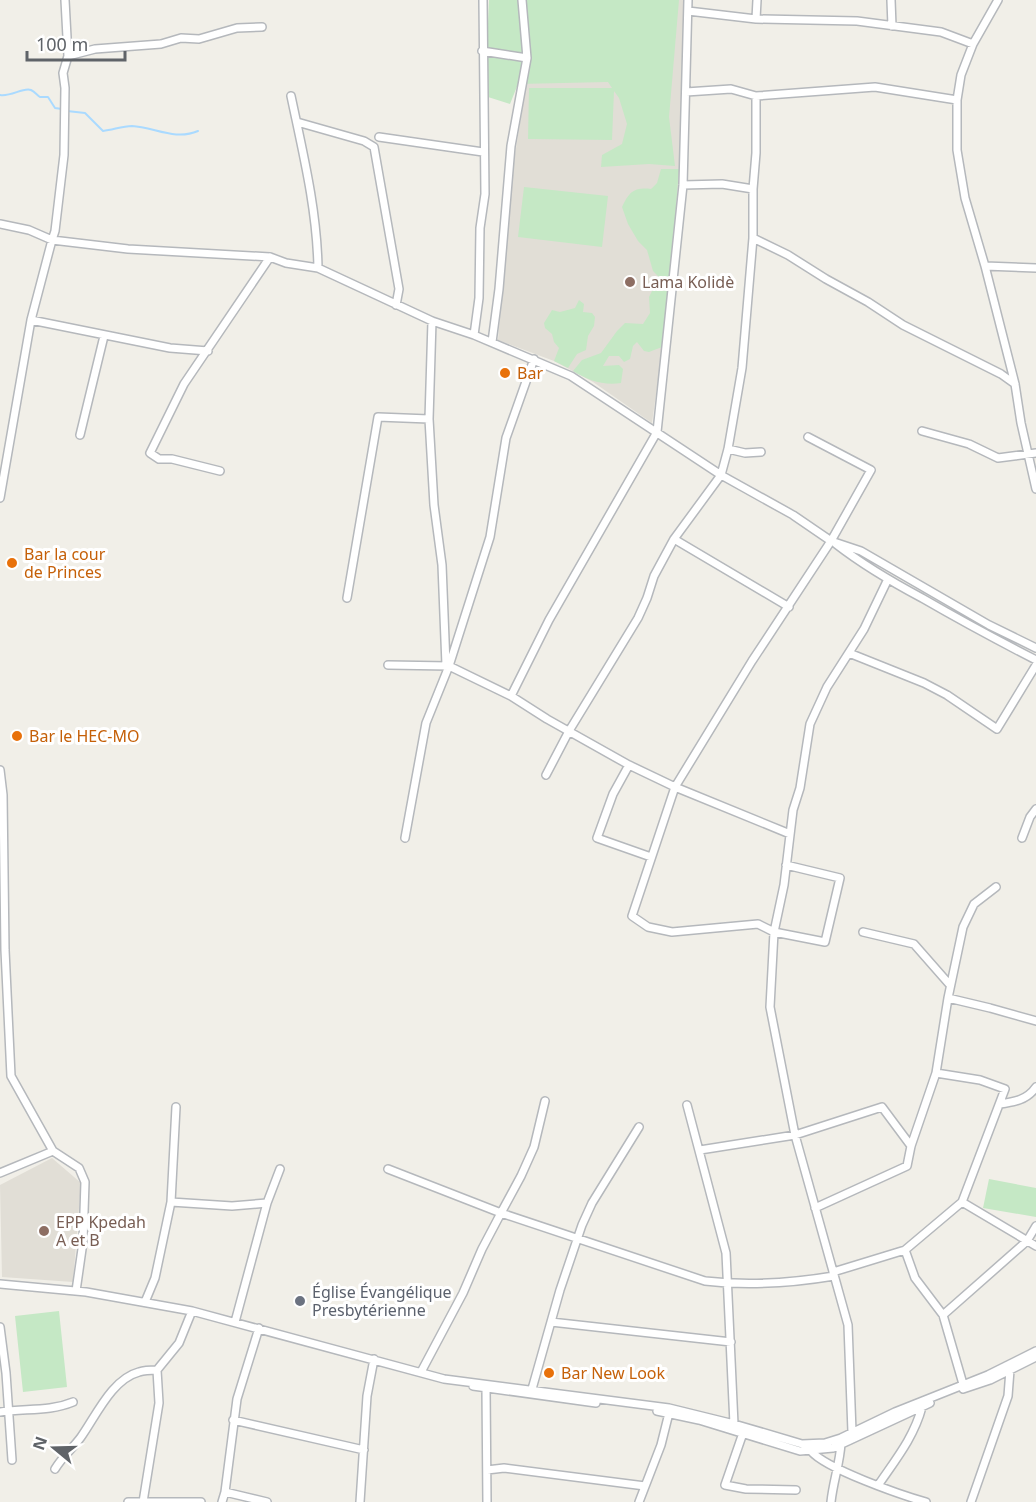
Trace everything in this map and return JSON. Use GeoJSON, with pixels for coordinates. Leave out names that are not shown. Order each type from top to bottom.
{"type":"FeatureCollection","features":[{"type":"Feature","properties":{"kind":"street"},"geometry":{"type":"LineString","coordinates":[[0,498],[32,320],[58,209],[64,155],[65,88],[63,73],[68,56],[64,0]]}},
{"type":"Feature","properties":{"kind":"street"},"geometry":{"type":"LineString","coordinates":[[474,335],[481,263],[480,228],[485,194],[483,0]]}},
{"type":"Feature","properties":{"kind":"street"},"geometry":{"type":"LineString","coordinates":[[492,342],[500,289],[511,146],[527,58],[522,0]]}},
{"type":"Feature","properties":{"kind":"street"},"geometry":{"type":"LineString","coordinates":[[511,696],[549,620],[657,432],[683,184],[688,0]]}},
{"type":"Feature","properties":{"kind":"street"},"geometry":{"type":"LineString","coordinates":[[756,19],[757,0]]}},
{"type":"Feature","properties":{"kind":"street"},"geometry":{"type":"LineString","coordinates":[[891,0],[892,26]]}},
{"type":"Feature","properties":{"kind":"street"},"geometry":{"type":"LineString","coordinates":[[998,0],[973,44],[962,75],[957,100],[957,150],[965,198],[986,266],[1015,384],[1036,489]]}},
{"type":"Feature","properties":{"kind":"street"},"geometry":{"type":"LineString","coordinates":[[688,11],[756,19],[856,21],[941,32],[973,44]]}},
{"type":"Feature","properties":{"kind":"street"},"geometry":{"type":"LineString","coordinates":[[68,56],[96,49],[161,44],[182,38],[199,39],[237,28],[262,27]]}},
{"type":"Feature","properties":{"kind":"street"},"geometry":{"type":"LineString","coordinates":[[482,51],[527,58]]}},
{"type":"Feature","properties":{"kind":"street"},"geometry":{"type":"LineString","coordinates":[[686,92],[720,88],[756,96],[875,87],[957,100]]}},
{"type":"Feature","properties":{"kind":"street"},"geometry":{"type":"LineString","coordinates":[[291,96],[307,166],[318,239],[318,268]]}},
{"type":"Feature","properties":{"kind":"street"},"geometry":{"type":"LineString","coordinates":[[546,775],[569,731],[638,618],[654,576],[674,539],[721,475],[728,449],[742,368],[753,238],[756,96]]}},
{"type":"Feature","properties":{"kind":"street"},"geometry":{"type":"LineString","coordinates":[[297,122],[364,141],[375,147],[399,289],[396,305]]}},
{"type":"Feature","properties":{"kind":"street"},"geometry":{"type":"LineString","coordinates":[[379,137],[483,152]]}},
{"type":"Feature","properties":{"kind":"street"},"geometry":{"type":"LineString","coordinates":[[683,184],[730,185],[753,189]]}},
{"type":"Feature","properties":{"kind":"street"},"geometry":{"type":"LineString","coordinates":[[0,224],[29,230],[52,240],[128,249],[270,257],[318,268],[432,321],[492,342],[571,376],[721,475],[793,515],[888,579],[1036,660]]}},
{"type":"Feature","properties":{"kind":"street"},"geometry":{"type":"LineString","coordinates":[[753,238],[788,255],[903,325],[1001,374],[1015,384]]}},
{"type":"Feature","properties":{"kind":"street"},"geometry":{"type":"LineString","coordinates":[[220,471],[179,460],[159,459],[150,453],[184,384],[270,257]]}},
{"type":"Feature","properties":{"kind":"street"},"geometry":{"type":"LineString","coordinates":[[986,266],[1036,268]]}},
{"type":"Feature","properties":{"kind":"street"},"geometry":{"type":"LineString","coordinates":[[32,320],[170,348],[208,351]]}},
{"type":"Feature","properties":{"kind":"street"},"geometry":{"type":"LineString","coordinates":[[432,321],[429,419],[448,665]]}},
{"type":"Feature","properties":{"kind":"street"},"geometry":{"type":"LineString","coordinates":[[80,435],[104,336]]}},
{"type":"Feature","properties":{"kind":"street"},"geometry":{"type":"LineString","coordinates":[[405,838],[426,723],[448,665],[490,537],[506,438],[534,359]]}},
{"type":"Feature","properties":{"kind":"street"},"geometry":{"type":"LineString","coordinates":[[347,598],[378,417],[429,419]]}},
{"type":"Feature","properties":{"kind":"street"},"geometry":{"type":"LineString","coordinates":[[922,431],[969,444],[998,458],[1036,453]]}},
{"type":"Feature","properties":{"kind":"street"},"geometry":{"type":"LineString","coordinates":[[786,865],[840,878],[825,942],[774,933],[758,924],[672,932],[648,927],[632,916],[675,787],[752,661],[831,541],[871,470],[807,437]]}},
{"type":"Feature","properties":{"kind":"street"},"geometry":{"type":"LineString","coordinates":[[728,449],[745,453],[761,452]]}},
{"type":"Feature","properties":{"kind":"street"},"geometry":{"type":"LineString","coordinates":[[674,539],[789,606]]}},
{"type":"Feature","properties":{"kind":"street"},"geometry":{"type":"LineString","coordinates":[[831,541],[861,551],[989,625],[1036,648]]}},
{"type":"Feature","properties":{"kind":"street"},"geometry":{"type":"LineString","coordinates":[[852,1432],[848,1325],[795,1135],[770,1007],[774,933],[793,810],[800,788],[810,724],[827,687],[864,629],[888,579]]}},
{"type":"Feature","properties":{"kind":"street"},"geometry":{"type":"LineString","coordinates":[[849,653],[948,695],[997,729],[1036,665]]}},
{"type":"Feature","properties":{"kind":"street"},"geometry":{"type":"LineString","coordinates":[[388,665],[448,665],[511,696],[629,765],[675,787],[790,834]]}},
{"type":"Feature","properties":{"kind":"street"},"geometry":{"type":"LineString","coordinates":[[629,765],[613,794],[597,838],[651,857]]}},
{"type":"Feature","properties":{"kind":"street"},"geometry":{"type":"LineString","coordinates":[[0,770],[4,994],[10,1076],[53,1151],[79,1168],[85,1182],[83,1242],[76,1291]]}},
{"type":"Feature","properties":{"kind":"street"},"geometry":{"type":"LineString","coordinates":[[1022,838],[1036,809]]}},
{"type":"Feature","properties":{"kind":"street"},"geometry":{"type":"LineString","coordinates":[[815,1208],[907,1166],[911,1146],[936,1072],[950,985],[963,927],[974,903],[996,887]]}},
{"type":"Feature","properties":{"kind":"street"},"geometry":{"type":"LineString","coordinates":[[863,932],[914,944],[950,985]]}},
{"type":"Feature","properties":{"kind":"street"},"geometry":{"type":"LineString","coordinates":[[948,998],[1036,1022]]}},
{"type":"Feature","properties":{"kind":"street"},"geometry":{"type":"LineString","coordinates":[[388,1169],[501,1213],[705,1281],[729,1284],[797,1282],[833,1274],[905,1250],[962,1202],[1005,1089],[980,1080],[936,1072]]}},
{"type":"Feature","properties":{"kind":"street"},"geometry":{"type":"LineString","coordinates":[[1000,1104],[1019,1101],[1036,1087]]}},
{"type":"Feature","properties":{"kind":"street"},"geometry":{"type":"LineString","coordinates":[[421,1372],[521,1176],[534,1147],[544,1101]]}},
{"type":"Feature","properties":{"kind":"street"},"geometry":{"type":"LineString","coordinates":[[687,1105],[726,1253],[734,1424]]}},
{"type":"Feature","properties":{"kind":"street"},"geometry":{"type":"LineString","coordinates":[[145,1302],[155,1278],[171,1202],[176,1107]]}},
{"type":"Feature","properties":{"kind":"street"},"geometry":{"type":"LineString","coordinates":[[700,1150],[795,1135],[882,1107],[911,1146]]}},
{"type":"Feature","properties":{"kind":"street"},"geometry":{"type":"LineString","coordinates":[[532,1389],[550,1322],[577,1239],[592,1203],[639,1127]]}},
{"type":"Feature","properties":{"kind":"street"},"geometry":{"type":"LineString","coordinates":[[0,1173],[53,1151]]}},
{"type":"Feature","properties":{"kind":"street"},"geometry":{"type":"LineString","coordinates":[[235,1322],[267,1203],[280,1169]]}},
{"type":"Feature","properties":{"kind":"street"},"geometry":{"type":"LineString","coordinates":[[171,1202],[232,1206],[267,1203]]}},
{"type":"Feature","properties":{"kind":"street"},"geometry":{"type":"LineString","coordinates":[[962,1202],[1036,1246]]}},
{"type":"Feature","properties":{"kind":"street"},"geometry":{"type":"LineString","coordinates":[[943,1315],[1027,1241],[1036,1226]]}},
{"type":"Feature","properties":{"kind":"street"},"geometry":{"type":"LineString","coordinates":[[905,1250],[915,1278],[943,1315],[963,1384]]}},
{"type":"Feature","properties":{"kind":"street"},"geometry":{"type":"LineString","coordinates":[[0,1284],[76,1291],[192,1311],[486,1389],[669,1413],[800,1451],[824,1450],[1036,1357]]}},
{"type":"Feature","properties":{"kind":"street"},"geometry":{"type":"LineString","coordinates":[[143,1501],[159,1403],[157,1370],[179,1343],[192,1311]]}},
{"type":"Feature","properties":{"kind":"street"},"geometry":{"type":"LineString","coordinates":[[550,1322],[731,1342]]}},
{"type":"Feature","properties":{"kind":"street"},"geometry":{"type":"LineString","coordinates":[[0,1326],[12,1460]]}},
{"type":"Feature","properties":{"kind":"street"},"geometry":{"type":"LineString","coordinates":[[222,1502],[237,1399],[259,1328]]}},
{"type":"Feature","properties":{"kind":"street"},"geometry":{"type":"LineString","coordinates":[[444,1379],[669,1408],[802,1444],[825,1443],[841,1441],[852,1432],[988,1375],[1036,1351]]}},
{"type":"Feature","properties":{"kind":"street"},"geometry":{"type":"LineString","coordinates":[[360,1502],[367,1396],[374,1359]]}},
{"type":"Feature","properties":{"kind":"street"},"geometry":{"type":"LineString","coordinates":[[54,1469],[76,1444],[100,1404],[127,1377],[138,1372],[157,1370]]}},
{"type":"Feature","properties":{"kind":"street"},"geometry":{"type":"LineString","coordinates":[[971,1502],[1008,1396],[1010,1370]]}},
{"type":"Feature","properties":{"kind":"street"},"geometry":{"type":"LineString","coordinates":[[486,1389],[487,1502]]}},
{"type":"Feature","properties":{"kind":"street"},"geometry":{"type":"LineString","coordinates":[[0,1412],[38,1411],[73,1402]]}},
{"type":"Feature","properties":{"kind":"street"},"geometry":{"type":"LineString","coordinates":[[879,1484],[906,1446],[917,1425],[922,1407]]}},
{"type":"Feature","properties":{"kind":"street"},"geometry":{"type":"LineString","coordinates":[[639,1502],[661,1446],[669,1413]]}},
{"type":"Feature","properties":{"kind":"street"},"geometry":{"type":"LineString","coordinates":[[233,1420],[364,1450]]}},
{"type":"Feature","properties":{"kind":"street"},"geometry":{"type":"LineString","coordinates":[[743,1433],[725,1485],[746,1489],[796,1490]]}},
{"type":"Feature","properties":{"kind":"street"},"geometry":{"type":"LineString","coordinates":[[831,1502],[841,1441]]}},
{"type":"Feature","properties":{"kind":"street"},"geometry":{"type":"LineString","coordinates":[[812,1451],[816,1457],[838,1469],[926,1502]]}},
{"type":"Feature","properties":{"kind":"street"},"geometry":{"type":"LineString","coordinates":[[487,1470],[504,1468],[645,1486]]}},
{"type":"Feature","properties":{"kind":"street"},"geometry":{"type":"LineString","coordinates":[[225,1491],[267,1502]]}},
{"type":"Feature","properties":{"kind":"street"},"geometry":{"type":"LineString","coordinates":[[128,1502],[201,1502]]}},
{"type":"Feature","properties":{"kind":"shaded area"},"geometry":{"type":"Polygon","coordinates":[[[532,0],[684,0],[679,169],[668,307],[652,423],[593,382],[554,361],[498,340],[512,173],[532,60],[532,0]]]}},
{"type":"Feature","properties":{"kind":"shaded area"},"geometry":{"type":"Polygon","coordinates":[[[52,1158],[81,1183],[73,1282],[2,1277],[0,1185],[52,1158]]]}},
{"type":"Feature","properties":{"kind":"green space"},"geometry":{"type":"Polygon","coordinates":[[[489,0],[679,0],[669,117],[675,166],[649,164],[601,167],[602,155],[622,144],[627,124],[619,98],[614,91],[612,140],[528,139],[529,88],[612,88],[608,82],[518,84],[510,104],[488,97],[486,70],[489,0]]]}},
{"type":"Feature","properties":{"kind":"green space"},"geometry":{"type":"Polygon","coordinates":[[[661,169],[679,169],[668,307],[662,347],[649,352],[644,351],[637,342],[633,346],[630,359],[624,362],[619,356],[609,356],[603,366],[619,365],[623,369],[621,383],[596,382],[573,371],[582,360],[601,353],[625,323],[643,324],[650,313],[649,297],[659,277],[653,271],[647,250],[638,241],[628,224],[622,207],[627,198],[636,190],[651,189],[657,183],[661,169]]]}},
{"type":"Feature","properties":{"kind":"green space"},"geometry":{"type":"Polygon","coordinates":[[[524,187],[608,196],[602,247],[518,237],[524,187]]]}},
{"type":"Feature","properties":{"kind":"green space"},"geometry":{"type":"Polygon","coordinates":[[[579,300],[584,304],[583,312],[592,313],[595,317],[594,326],[588,336],[586,350],[577,354],[568,368],[554,361],[559,348],[544,323],[552,310],[560,312],[575,308],[579,300]]]}},
{"type":"Feature","properties":{"kind":"green space"},"geometry":{"type":"Polygon","coordinates":[[[989,1179],[1036,1188],[1036,1217],[983,1208],[989,1179]]]}},
{"type":"Feature","properties":{"kind":"green space"},"geometry":{"type":"Polygon","coordinates":[[[59,1311],[67,1387],[23,1392],[15,1316],[59,1311]]]}},
{"type":"Feature","properties":{"kind":"waterway"},"geometry":{"type":"LineString","coordinates":[[0,95],[28,89],[40,97],[48,97],[55,108],[62,109]]}},
{"type":"Feature","properties":{"kind":"waterway"},"geometry":{"type":"LineString","coordinates":[[67,111],[85,113],[103,131],[132,126],[181,135],[198,131]]}},
{"type":"Feature","properties":{"kind":"place","name":"Lama Kolidè"},"geometry":{"type":"Point","coordinates":[630,282]}},
{"type":"Feature","properties":{"kind":"place","name":"Bar"},"geometry":{"type":"Point","coordinates":[505,373]}},
{"type":"Feature","properties":{"kind":"place","name":"Bar la cour de Princes"},"geometry":{"type":"Point","coordinates":[12,563]}},
{"type":"Feature","properties":{"kind":"place","name":"Bar le HEC-MO"},"geometry":{"type":"Point","coordinates":[17,736]}},
{"type":"Feature","properties":{"kind":"place","name":"EPP Kpedah A et B"},"geometry":{"type":"Point","coordinates":[44,1231]}},
{"type":"Feature","properties":{"kind":"place","name":"Église Évangélique Presbytérienne"},"geometry":{"type":"Point","coordinates":[300,1301]}},
{"type":"Feature","properties":{"kind":"place","name":"Bar New Look"},"geometry":{"type":"Point","coordinates":[549,1373]}}]}
